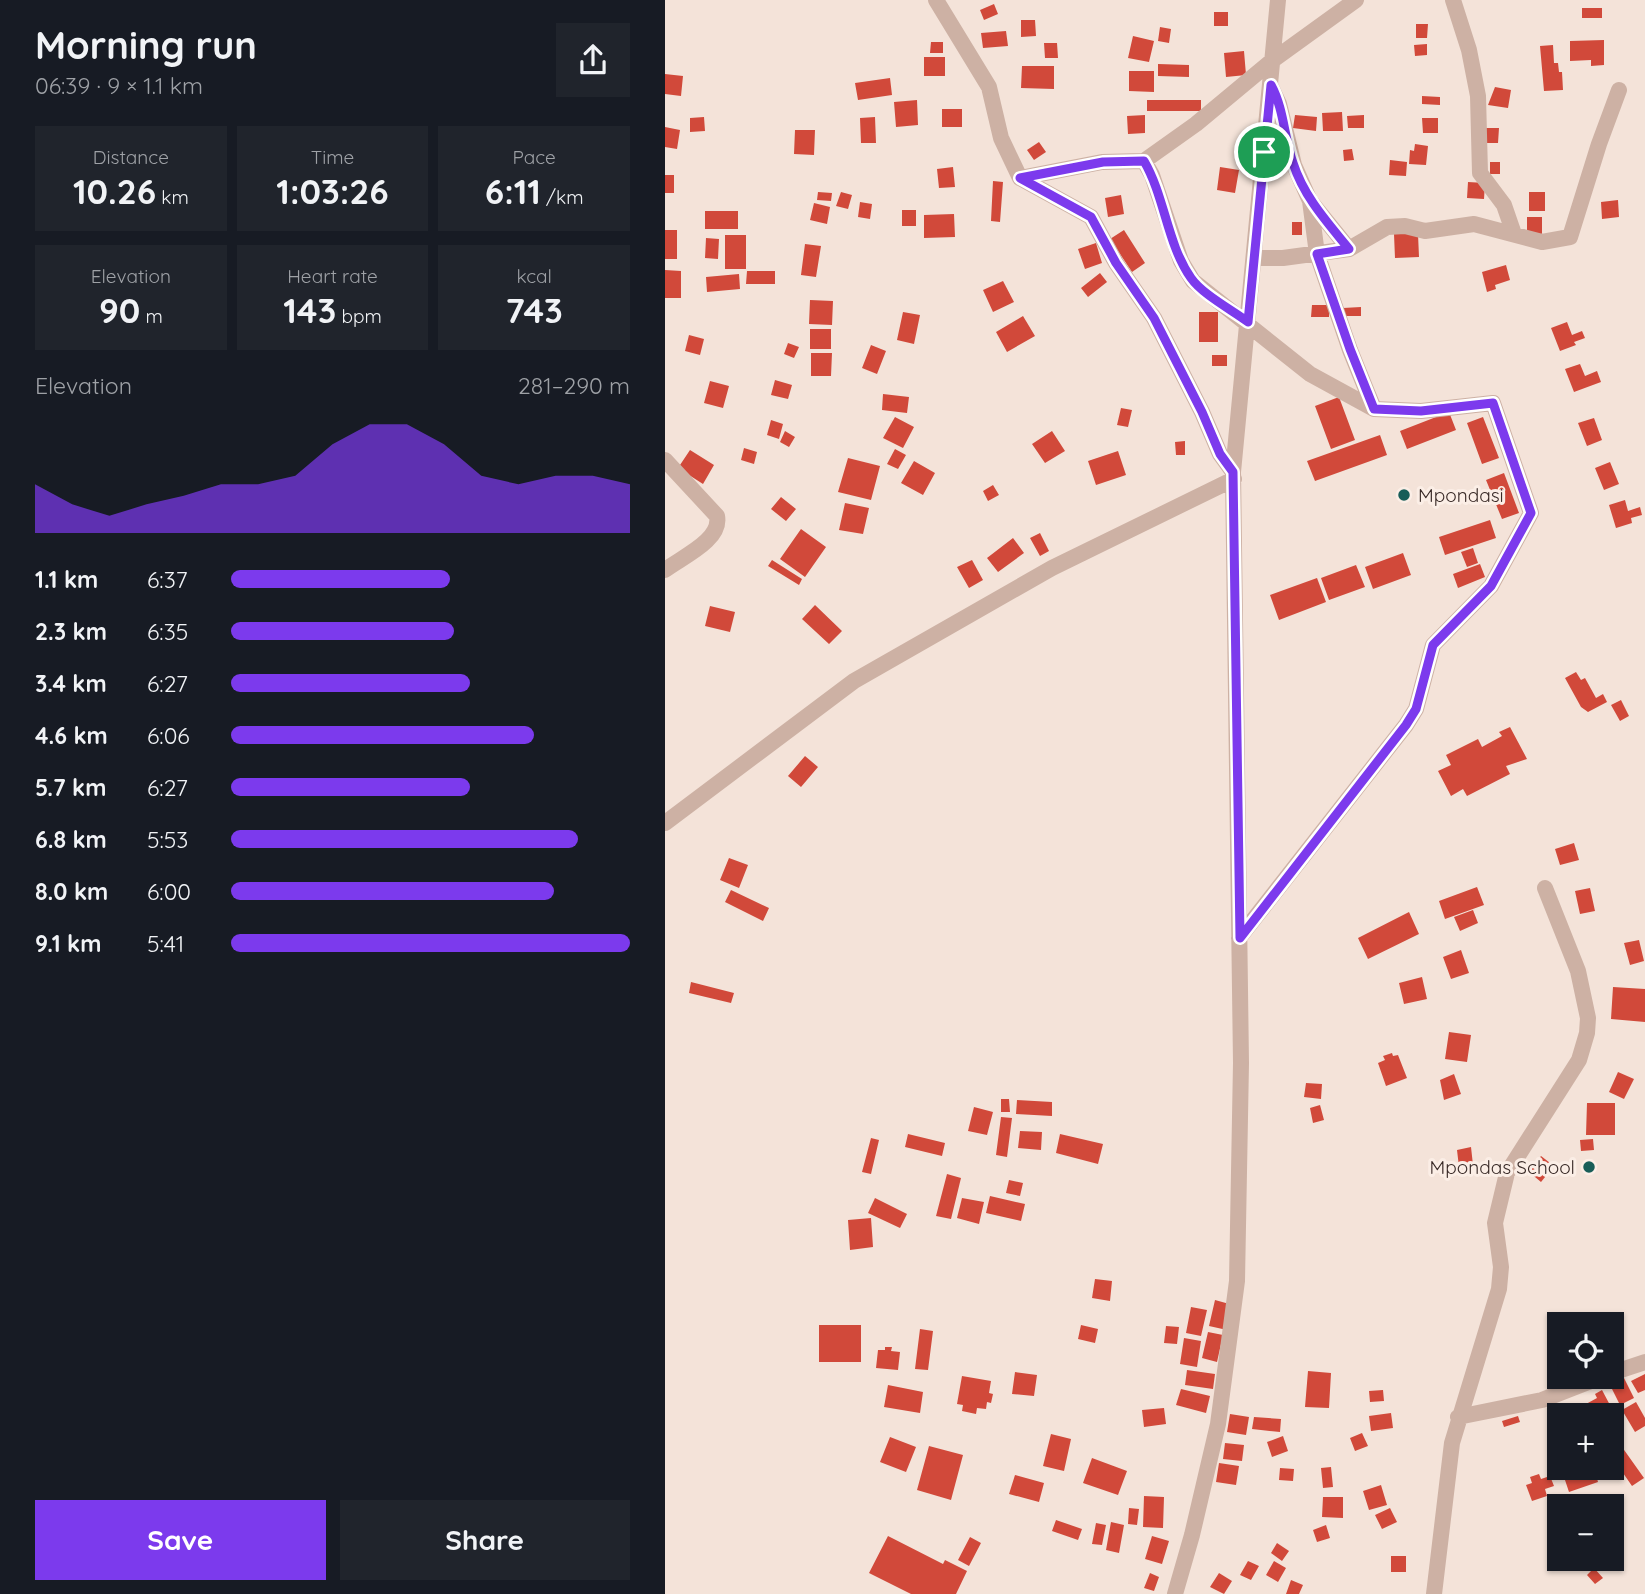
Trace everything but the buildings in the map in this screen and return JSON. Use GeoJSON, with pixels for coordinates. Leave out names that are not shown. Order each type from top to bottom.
{"type":"FeatureCollection","features":[{"type":"Feature","properties":{"kind":"street"},"geometry":{"type":"LineString","coordinates":[[936,0],[989,87],[1001,138],[1020,178],[1091,217],[1116,263],[1154,318],[1233,476]]}},
{"type":"Feature","properties":{"kind":"street"},"geometry":{"type":"LineString","coordinates":[[1175,1594],[1218,1424],[1237,1281],[1241,1063],[1233,476],[1279,0]]}},
{"type":"Feature","properties":{"kind":"street"},"geometry":{"type":"LineString","coordinates":[[1020,178],[1103,162],[1144,161],[1196,124],[1273,60],[1356,0]]}},
{"type":"Feature","properties":{"kind":"street"},"geometry":{"type":"LineString","coordinates":[[1453,0],[1469,50],[1478,96],[1480,173],[1504,205],[1514,234]]}},
{"type":"Feature","properties":{"kind":"street"},"geometry":{"type":"LineString","coordinates":[[1271,85],[1279,104],[1293,165],[1310,201],[1349,249]]}},
{"type":"Feature","properties":{"kind":"street"},"geometry":{"type":"LineString","coordinates":[[1254,258],[1349,249],[1387,227],[1405,226],[1425,231],[1474,225],[1542,242],[1570,237],[1619,90]]}},
{"type":"Feature","properties":{"kind":"street"},"geometry":{"type":"LineString","coordinates":[[1144,161],[1153,175],[1181,261],[1193,281],[1248,322],[1289,360],[1374,409],[1421,411],[1493,403],[1531,513],[1491,586],[1433,645],[1416,709],[1406,725],[1240,938]]}},
{"type":"Feature","properties":{"kind":"street"},"geometry":{"type":"LineString","coordinates":[[1310,201],[1317,254],[1374,409]]}},
{"type":"Feature","properties":{"kind":"street"},"geometry":{"type":"LineString","coordinates":[[665,460],[717,516],[719,525],[714,535],[665,570]]}},
{"type":"Feature","properties":{"kind":"street"},"geometry":{"type":"LineString","coordinates":[[665,823],[854,681],[1052,568],[1233,476]]}},
{"type":"Feature","properties":{"kind":"street"},"geometry":{"type":"LineString","coordinates":[[1434,1594],[1452,1443],[1458,1416],[1499,1289],[1501,1267],[1495,1223],[1507,1173],[1579,1060],[1587,1032],[1588,1017],[1579,971],[1545,888]]}},
{"type":"Feature","properties":{"kind":"street"},"geometry":{"type":"LineString","coordinates":[[1624,1369],[1645,1362]]}},
{"type":"Feature","properties":{"kind":"street"},"geometry":{"type":"LineString","coordinates":[[1458,1416],[1542,1400],[1570,1389]]}},
{"type":"Feature","properties":{"kind":"place","name":"Mpondasi"},"geometry":{"type":"Point","coordinates":[1404,495]}},
{"type":"Feature","properties":{"kind":"place","name":"Mpondas School"},"geometry":{"type":"Point","coordinates":[1589,1167]}},
{"type":"Feature","properties":{"kind":"route"},"geometry":{"type":"LineString","coordinates":[[1271,85],[1279,104],[1293,165],[1300,180],[1310,201],[1349,249],[1317,254],[1374,409],[1421,411],[1493,403],[1530,503],[1531,513],[1491,586],[1433,645],[1416,709],[1406,725],[1240,938],[1233,472],[1220,454],[1202,412],[1154,318],[1116,263],[1091,217],[1020,178],[1103,162],[1144,161],[1153,175],[1181,261],[1193,281],[1248,322],[1264,152],[1271,85]]}}]}
